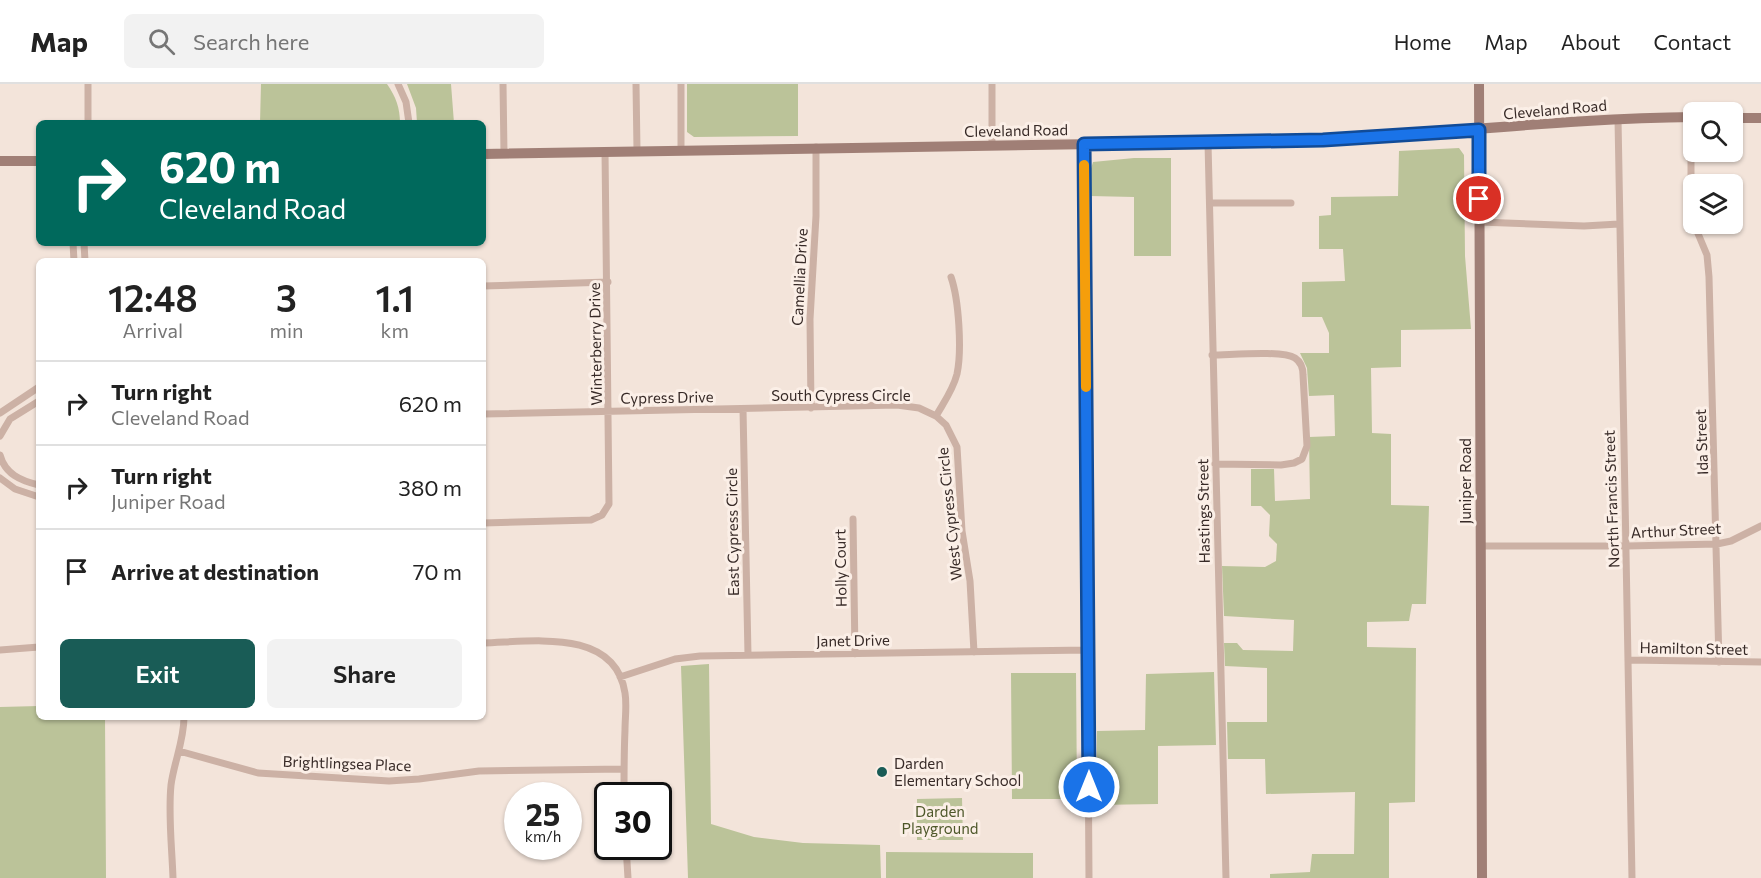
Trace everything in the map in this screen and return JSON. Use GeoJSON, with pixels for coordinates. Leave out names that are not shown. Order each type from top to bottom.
{"type":"FeatureCollection","features":[{"type":"Feature","properties":{"kind":"main road","name":"Juniper Road"},"geometry":{"type":"LineString","coordinates":[[1479,84],[1482,878]]}},
{"type":"Feature","properties":{"kind":"main road","name":"Cleveland Road"},"geometry":{"type":"LineString","coordinates":[[486,154],[1363,139],[1618,119],[1683,117]]}},
{"type":"Feature","properties":{"kind":"main road"},"geometry":{"type":"LineString","coordinates":[[1743,118],[1761,118]]}},
{"type":"Feature","properties":{"kind":"main road"},"geometry":{"type":"LineString","coordinates":[[0,161],[36,161]]}},
{"type":"Feature","properties":{"kind":"street"},"geometry":{"type":"LineString","coordinates":[[88,84],[88,120]]}},
{"type":"Feature","properties":{"kind":"street"},"geometry":{"type":"LineString","coordinates":[[398,84],[406,102],[409,120]]}},
{"type":"Feature","properties":{"kind":"street"},"geometry":{"type":"LineString","coordinates":[[503,84],[504,153]]}},
{"type":"Feature","properties":{"kind":"street"},"geometry":{"type":"LineString","coordinates":[[636,84],[637,150]]}},
{"type":"Feature","properties":{"kind":"street"},"geometry":{"type":"LineString","coordinates":[[681,84],[681,149]]}},
{"type":"Feature","properties":{"kind":"street"},"geometry":{"type":"LineString","coordinates":[[992,84],[992,145]]}},
{"type":"Feature","properties":{"kind":"street","name":"North Francis Street"},"geometry":{"type":"LineString","coordinates":[[1618,119],[1632,878]]}},
{"type":"Feature","properties":{"kind":"street","name":"Hastings Street"},"geometry":{"type":"LineString","coordinates":[[1208,143],[1226,878]]}},
{"type":"Feature","properties":{"kind":"street"},"geometry":{"type":"LineString","coordinates":[[1084,144],[1089,878]]}},
{"type":"Feature","properties":{"kind":"street","name":"Camellia Drive"},"geometry":{"type":"LineString","coordinates":[[811,408],[810,319],[816,216],[816,147]]}},
{"type":"Feature","properties":{"kind":"street","name":"Winterberry Drive"},"geometry":{"type":"LineString","coordinates":[[486,523],[584,520],[603,515],[609,504],[605,151]]}},
{"type":"Feature","properties":{"kind":"street"},"geometry":{"type":"LineString","coordinates":[[1210,203],[1291,203]]}},
{"type":"Feature","properties":{"kind":"street"},"geometry":{"type":"LineString","coordinates":[[1479,222],[1584,226],[1619,224]]}},
{"type":"Feature","properties":{"kind":"street","name":"Ida Street"},"geometry":{"type":"LineString","coordinates":[[1698,234],[1707,255],[1709,277],[1719,662]]}},
{"type":"Feature","properties":{"kind":"street"},"geometry":{"type":"LineString","coordinates":[[936,416],[953,387],[958,364],[958,304],[951,278]]}},
{"type":"Feature","properties":{"kind":"street"},"geometry":{"type":"LineString","coordinates":[[486,286],[608,282]]}},
{"type":"Feature","properties":{"kind":"street"},"geometry":{"type":"LineString","coordinates":[[1212,355],[1281,354],[1297,359],[1303,369],[1307,446],[1305,455],[1299,461],[1281,465],[1215,464]]}},
{"type":"Feature","properties":{"kind":"street"},"geometry":{"type":"LineString","coordinates":[[0,413],[36,389]]}},
{"type":"Feature","properties":{"kind":"street"},"geometry":{"type":"LineString","coordinates":[[0,436],[10,419],[36,403]]}},
{"type":"Feature","properties":{"kind":"street","name":"South Cypress Circle"},"geometry":{"type":"LineString","coordinates":[[743,409],[911,406],[936,416]]}},
{"type":"Feature","properties":{"kind":"street","name":"Cypress Drive"},"geometry":{"type":"LineString","coordinates":[[486,414],[743,409]]}},
{"type":"Feature","properties":{"kind":"street","name":"East Cypress Circle"},"geometry":{"type":"LineString","coordinates":[[743,409],[748,655]]}},
{"type":"Feature","properties":{"kind":"street","name":"West Cypress Circle"},"geometry":{"type":"LineString","coordinates":[[936,416],[950,431],[957,447],[962,531],[970,581],[974,652]]}},
{"type":"Feature","properties":{"kind":"street"},"geometry":{"type":"LineString","coordinates":[[0,455],[5,467],[13,475],[36,484]]}},
{"type":"Feature","properties":{"kind":"street"},"geometry":{"type":"LineString","coordinates":[[0,478],[15,489],[36,496]]}},
{"type":"Feature","properties":{"kind":"street","name":"Holly Court"},"geometry":{"type":"LineString","coordinates":[[853,519],[855,654]]}},
{"type":"Feature","properties":{"kind":"street","name":"Arthur Street"},"geometry":{"type":"LineString","coordinates":[[1480,546],[1717,544],[1731,541],[1761,526]]}},
{"type":"Feature","properties":{"kind":"street"},"geometry":{"type":"LineString","coordinates":[[486,643],[554,642],[580,645],[608,659],[620,677],[625,695],[624,782]]}},
{"type":"Feature","properties":{"kind":"street"},"geometry":{"type":"LineString","coordinates":[[0,650],[36,647]]}},
{"type":"Feature","properties":{"kind":"street","name":"Janet Drive"},"geometry":{"type":"LineString","coordinates":[[620,677],[675,659],[748,655],[1088,650]]}},
{"type":"Feature","properties":{"kind":"street","name":"Hamilton Street"},"geometry":{"type":"LineString","coordinates":[[1628,660],[1761,662]]}},
{"type":"Feature","properties":{"kind":"street"},"geometry":{"type":"LineString","coordinates":[[173,878],[171,789],[184,720]]}},
{"type":"Feature","properties":{"kind":"street","name":"Brightlingsea Place"},"geometry":{"type":"LineString","coordinates":[[179,751],[258,772],[389,781],[480,771],[624,769]]}},
{"type":"Feature","properties":{"kind":"street"},"geometry":{"type":"LineString","coordinates":[[627,860],[628,878]]}},
{"type":"Feature","properties":{"kind":"green space"},"geometry":{"type":"Polygon","coordinates":[[[261,84],[387,84],[397,103],[400,120],[260,120],[261,84]]]}},
{"type":"Feature","properties":{"kind":"green space"},"geometry":{"type":"Polygon","coordinates":[[[407,84],[451,84],[454,120],[417,120],[416,108],[407,84]]]}},
{"type":"Feature","properties":{"kind":"green space"},"geometry":{"type":"Polygon","coordinates":[[[687,84],[798,84],[798,136],[694,137],[687,132],[687,84]]]}},
{"type":"Feature","properties":{"kind":"green space"},"geometry":{"type":"Polygon","coordinates":[[[1459,148],[1464,155],[1465,256],[1471,329],[1401,330],[1401,367],[1371,368],[1372,433],[1391,434],[1391,505],[1429,506],[1426,604],[1412,604],[1409,621],[1367,622],[1367,647],[1416,648],[1415,802],[1389,803],[1389,878],[1270,878],[1270,874],[1310,872],[1312,854],[1354,854],[1355,792],[1266,794],[1265,759],[1228,759],[1227,722],[1267,722],[1267,668],[1225,666],[1224,643],[1237,643],[1243,650],[1293,651],[1294,620],[1224,616],[1222,566],[1265,567],[1276,561],[1277,544],[1269,536],[1270,515],[1261,506],[1251,506],[1251,469],[1274,469],[1275,501],[1310,499],[1309,437],[1335,436],[1334,395],[1309,396],[1307,368],[1300,353],[1329,353],[1329,333],[1322,317],[1302,317],[1302,282],[1345,281],[1343,249],[1319,249],[1319,216],[1331,215],[1331,197],[1398,196],[1399,151],[1459,148]]]}},
{"type":"Feature","properties":{"kind":"green space"},"geometry":{"type":"Polygon","coordinates":[[[1134,158],[1171,158],[1171,256],[1134,256],[1134,197],[1090,196],[1090,172],[1093,162],[1134,158]]]}},
{"type":"Feature","properties":{"kind":"green space"},"geometry":{"type":"Polygon","coordinates":[[[709,664],[711,824],[754,837],[803,843],[880,845],[881,878],[688,878],[681,666],[709,664]]]}},
{"type":"Feature","properties":{"kind":"green space"},"geometry":{"type":"Polygon","coordinates":[[[1214,672],[1216,745],[1158,746],[1158,804],[1096,805],[1097,731],[1145,730],[1146,674],[1214,672]]]}},
{"type":"Feature","properties":{"kind":"green space"},"geometry":{"type":"Polygon","coordinates":[[[1011,673],[1076,673],[1077,799],[1012,799],[1011,673]]]}},
{"type":"Feature","properties":{"kind":"green space"},"geometry":{"type":"Polygon","coordinates":[[[36,706],[36,720],[105,720],[106,878],[0,878],[0,707],[36,706]]]}},
{"type":"Feature","properties":{"kind":"green space","name":"Darden Playground"},"geometry":{"type":"Polygon","coordinates":[[[962,798],[963,840],[917,840],[917,799],[962,798]]]}},
{"type":"Feature","properties":{"kind":"green space"},"geometry":{"type":"Polygon","coordinates":[[[886,852],[1033,853],[1033,878],[886,878],[886,852]]]}},
{"type":"Feature","properties":{"kind":"slow traffic"},"geometry":{"type":"LineString","coordinates":[[1084,165],[1086,387]]}},
{"type":"Feature","properties":{"kind":"place","name":"Darden Elementary School"},"geometry":{"type":"Point","coordinates":[882,772]}},
{"type":"Feature","properties":{"kind":"route"},"geometry":{"type":"LineString","coordinates":[[1089,787],[1084,144],[1363,139],[1479,130],[1479,199]]}}]}
